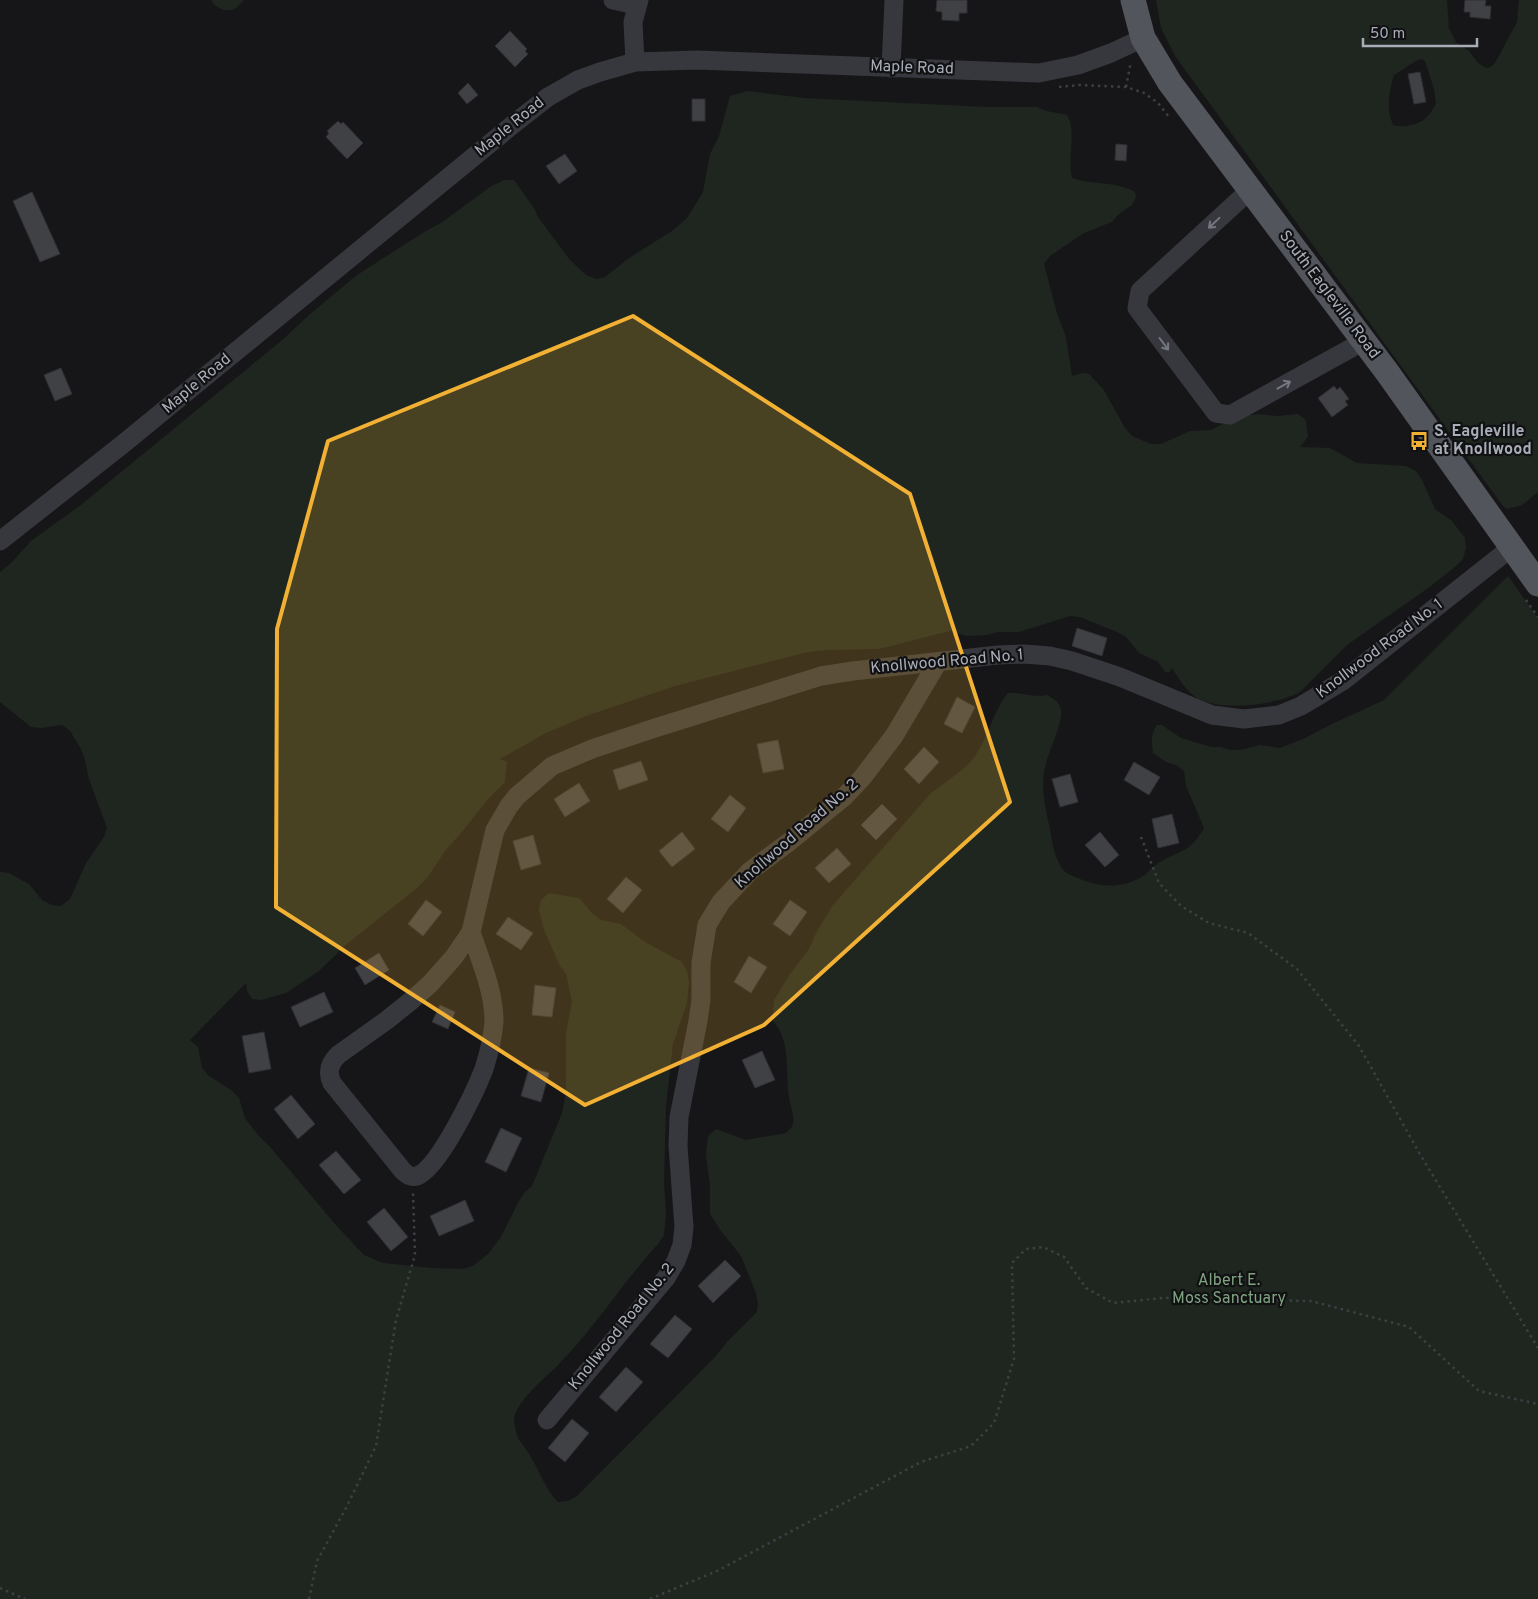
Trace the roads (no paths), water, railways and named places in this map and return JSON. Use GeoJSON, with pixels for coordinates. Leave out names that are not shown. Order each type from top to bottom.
{"type":"FeatureCollection","features":[{"type":"Feature","properties":{"kind":"main road","name":"South Eagleville Road"},"geometry":{"type":"LineString","coordinates":[[1133,0],[1133,42],[1170,83],[1364,341],[1538,584]]}},
{"type":"Feature","properties":{"kind":"street"},"geometry":{"type":"LineString","coordinates":[[613,0],[637,2],[633,22],[635,62]]}},
{"type":"Feature","properties":{"kind":"street"},"geometry":{"type":"LineString","coordinates":[[890,68],[894,0]]}},
{"type":"Feature","properties":{"kind":"street","name":"Maple Road"},"geometry":{"type":"LineString","coordinates":[[0,541],[124,444],[548,97],[585,78],[635,62],[696,60],[1039,73],[1078,65],[1133,42]]}},
{"type":"Feature","properties":{"kind":"street"},"geometry":{"type":"LineString","coordinates":[[1250,190],[1140,291],[1137,308],[1216,414],[1230,415],[1364,341]]}},
{"type":"Feature","properties":{"kind":"street","name":"Knollwood Road No. 1"},"geometry":{"type":"LineString","coordinates":[[471,932],[493,1006],[494,1020],[491,1046],[475,1090],[452,1134],[437,1157],[420,1174],[413,1176],[403,1171],[332,1083],[328,1076],[329,1068],[332,1061],[338,1055],[387,1020],[430,984],[454,957],[471,932],[495,830],[509,806],[541,774],[552,766],[592,749],[821,676],[1016,654],[1050,656],[1072,661],[1120,677],[1212,715],[1244,719],[1274,716],[1301,706],[1344,680],[1512,547]]}},
{"type":"Feature","properties":{"kind":"street","name":"Knollwood Road No. 2"},"geometry":{"type":"LineString","coordinates":[[547,1420],[666,1278],[682,1245],[684,1227],[678,1146],[679,1117],[699,1014],[703,944],[707,925],[713,913],[750,871],[844,797],[862,778],[894,736],[938,662]]}},
{"type":"Feature","properties":{"kind":"place","name":"S. Eagleville at Knollwood"},"geometry":{"type":"Point","coordinates":[1419,441]}},
{"type":"Feature","properties":{"kind":"park label","name":"Albert E. Moss Sanctuary"},"geometry":{"type":"Point","coordinates":[1229,1290]}}]}
